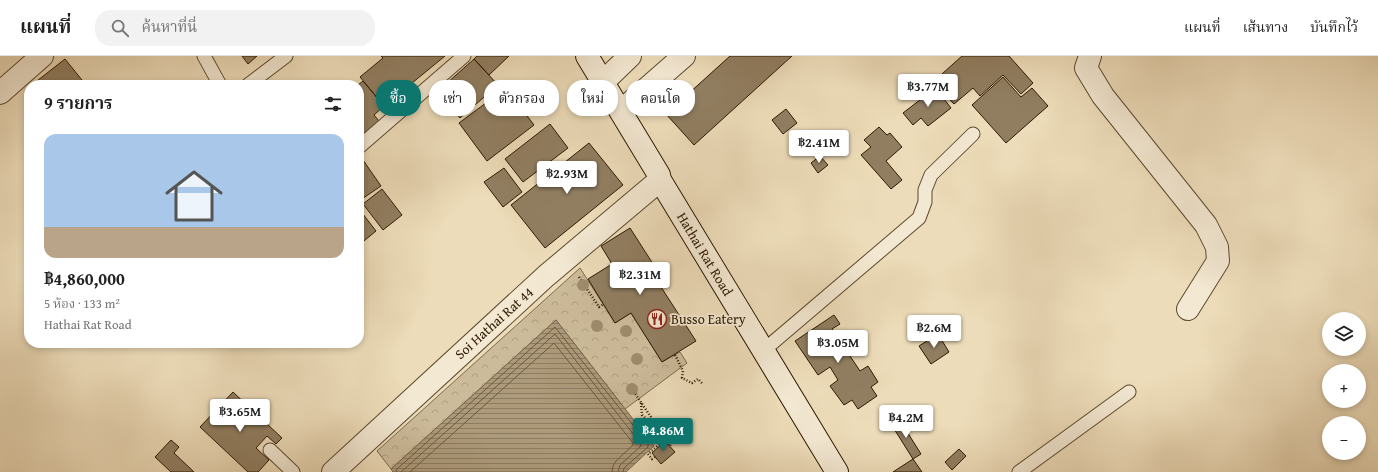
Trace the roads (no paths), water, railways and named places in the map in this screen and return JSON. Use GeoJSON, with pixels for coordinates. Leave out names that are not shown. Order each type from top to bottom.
{"type":"FeatureCollection","features":[{"type":"Feature","properties":{"kind":"street"},"geometry":{"type":"LineString","coordinates":[[0,93],[42,56]]}},
{"type":"Feature","properties":{"kind":"street","name":"Hathai Rat Road"},"geometry":{"type":"LineString","coordinates":[[587,56],[602,80]]}},
{"type":"Feature","properties":{"kind":"street"},"geometry":{"type":"LineString","coordinates":[[605,80],[630,56]]}},
{"type":"Feature","properties":{"kind":"street"},"geometry":{"type":"LineString","coordinates":[[620,111],[684,56]]}},
{"type":"Feature","properties":{"kind":"street"},"geometry":{"type":"LineString","coordinates":[[1090,56],[1086,68],[1103,96],[1206,225],[1217,247],[1218,261],[1188,309]]}},
{"type":"Feature","properties":{"kind":"street","name":"Hathai Rat Road"},"geometry":{"type":"LineString","coordinates":[[618,108],[659,175],[660,180],[837,472]]}},
{"type":"Feature","properties":{"kind":"street","name":"Soi Hathai Rat 44"},"geometry":{"type":"LineString","coordinates":[[333,472],[540,281],[660,180]]}},
{"type":"Feature","properties":{"kind":"lane"},"geometry":{"type":"LineString","coordinates":[[204,56],[217,80]]}},
{"type":"Feature","properties":{"kind":"lane"},"geometry":{"type":"LineString","coordinates":[[255,80],[286,56]]}},
{"type":"Feature","properties":{"kind":"lane"},"geometry":{"type":"LineString","coordinates":[[364,143],[464,56]]}},
{"type":"Feature","properties":{"kind":"lane"},"geometry":{"type":"LineString","coordinates":[[764,350],[919,218],[925,202],[925,190],[931,175],[973,134]]}},
{"type":"Feature","properties":{"kind":"lane"},"geometry":{"type":"LineString","coordinates":[[1019,472],[1129,392]]}},
{"type":"Feature","properties":{"kind":"lane"},"geometry":{"type":"LineString","coordinates":[[270,450],[293,472]]}},
{"type":"Feature","properties":{"kind":"water"},"geometry":{"type":"Polygon","coordinates":[[[556,320],[654,446],[626,472],[393,472],[391,469],[556,320]]]}},
{"type":"Feature","properties":{"kind":"place","name":"Busso Eatery"},"geometry":{"type":"Point","coordinates":[657,319]}}]}
